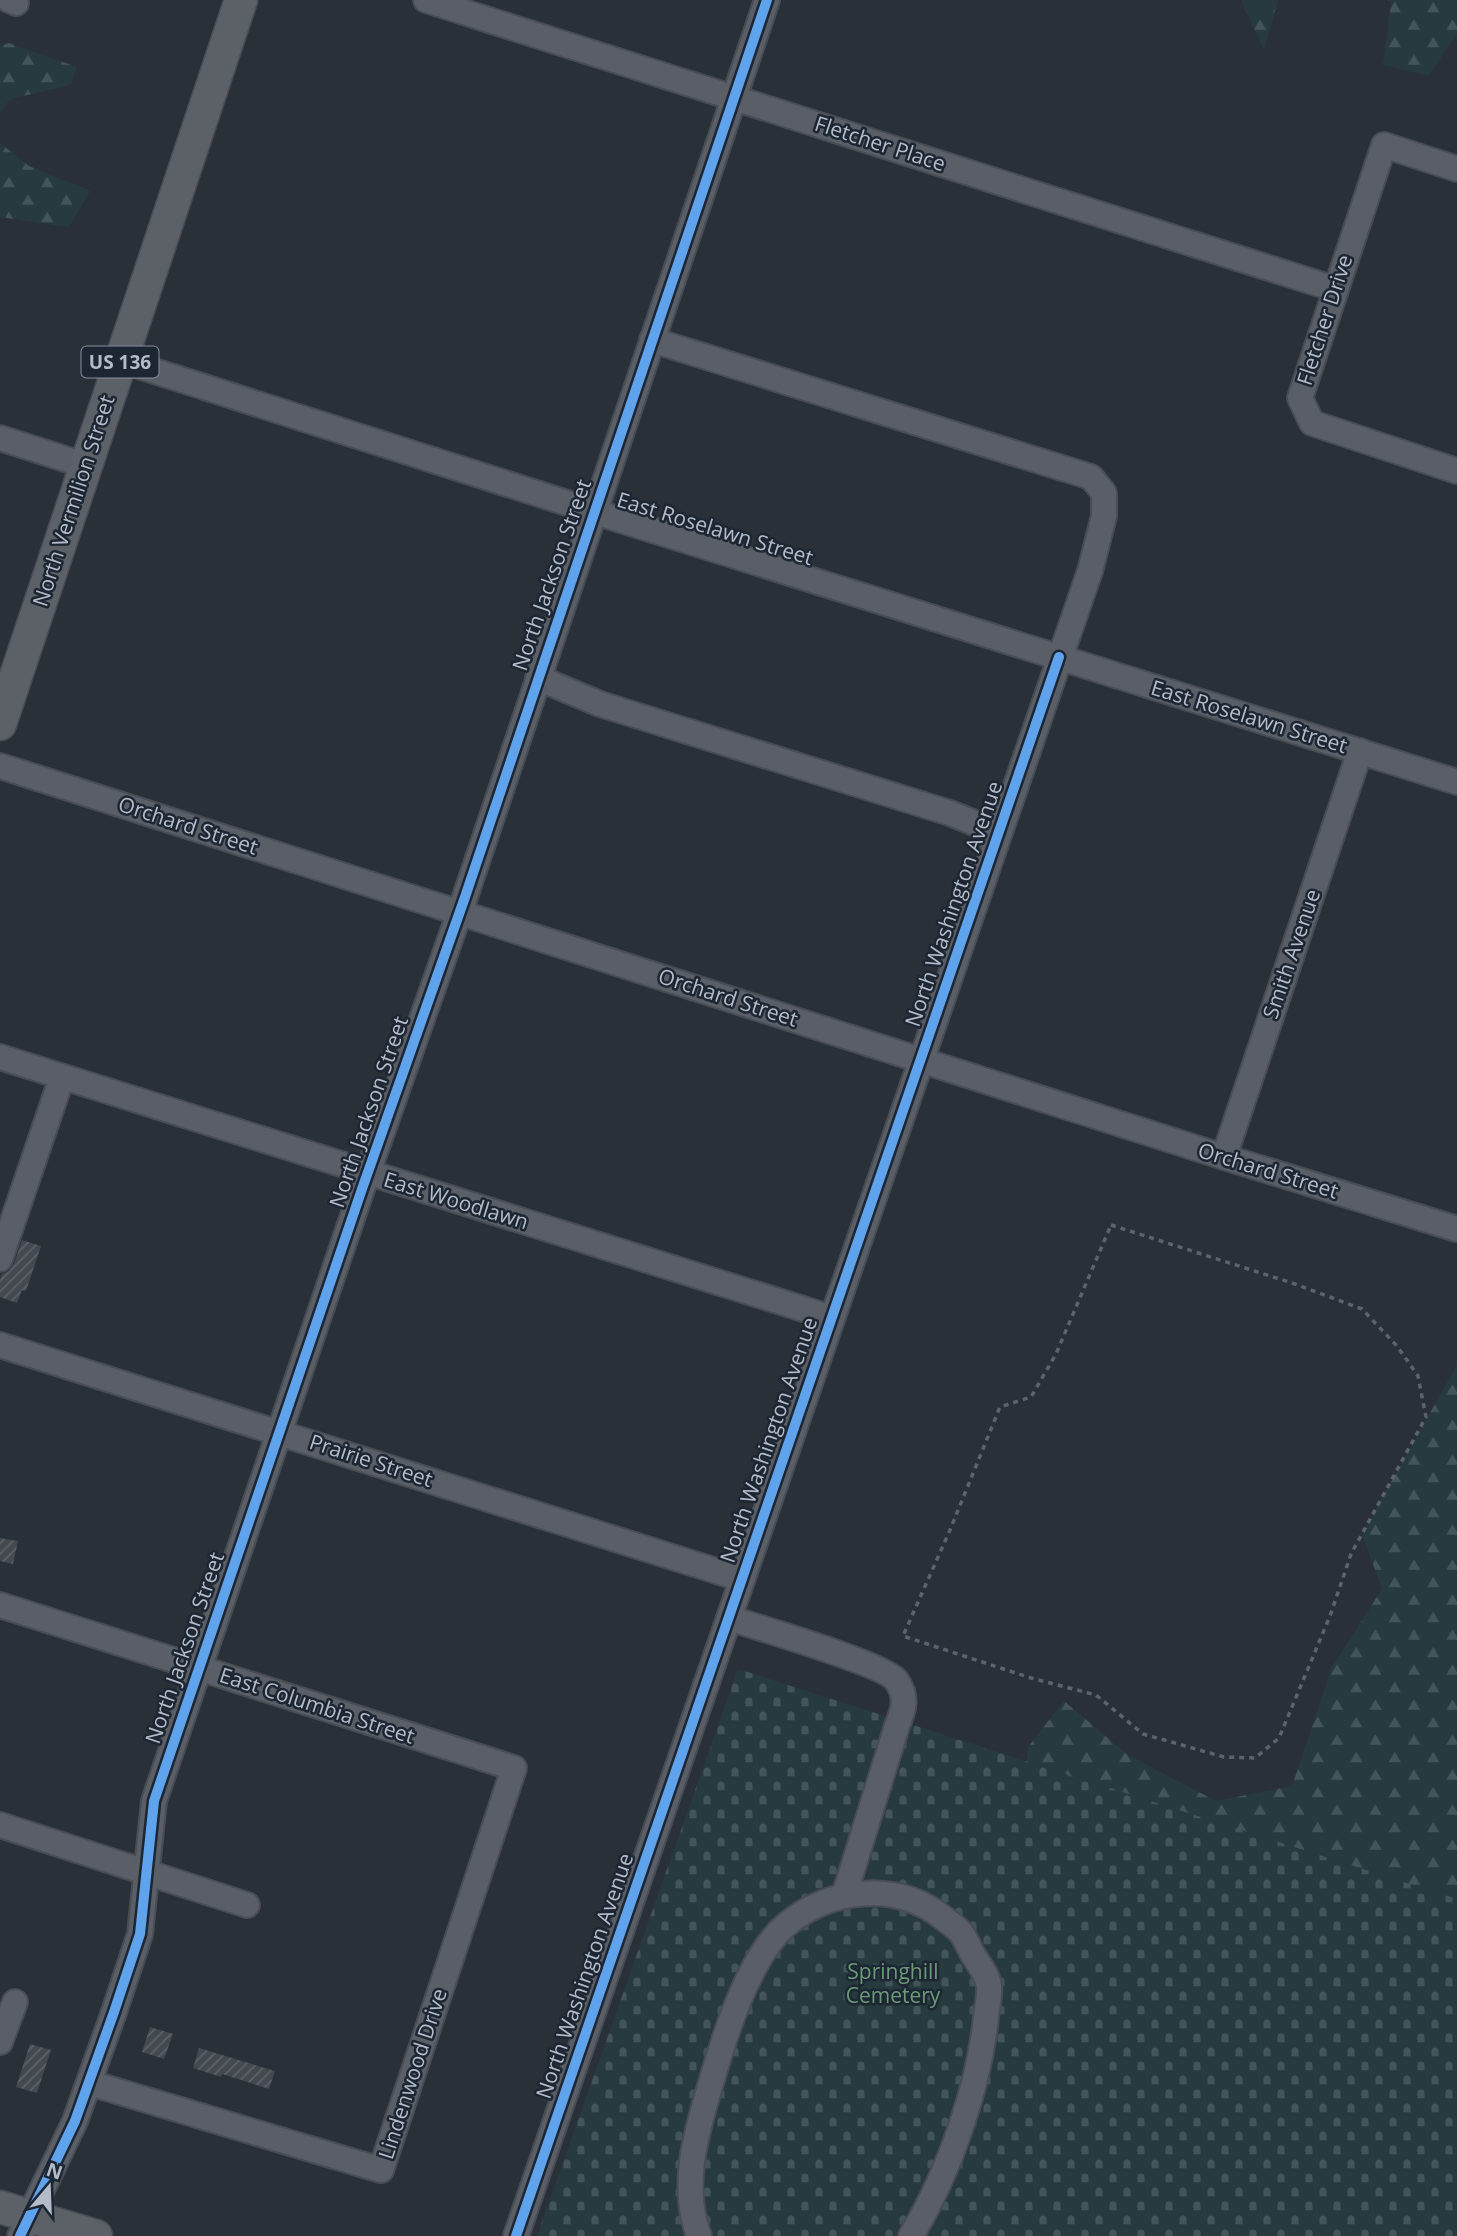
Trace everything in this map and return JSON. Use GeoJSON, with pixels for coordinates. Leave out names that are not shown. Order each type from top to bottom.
{"type":"FeatureCollection","features":[{"type":"Feature","properties":{"kind":"main road","name":"North Vermilion Street"},"geometry":{"type":"LineString","coordinates":[[0,724],[241,0]]}},
{"type":"Feature","properties":{"kind":"main road"},"geometry":{"type":"LineString","coordinates":[[16,2220],[96,2236]]}},
{"type":"Feature","properties":{"kind":"street","name":"Fletcher Place"},"geometry":{"type":"LineString","coordinates":[[426,0],[459,5],[734,98],[1335,289]]}},
{"type":"Feature","properties":{"kind":"street","name":"North Jackson Street"},"geometry":{"type":"LineString","coordinates":[[16,2220],[57,2161],[90,2082],[140,1934],[154,1801],[367,1173],[459,913],[767,0]]}},
{"type":"Feature","properties":{"kind":"street","name":"Fletcher Drive"},"geometry":{"type":"LineString","coordinates":[[1457,169],[1384,145],[1300,398],[1312,423],[1457,471]]}},
{"type":"Feature","properties":{"kind":"street","name":"North Washington Avenue"},"geometry":{"type":"LineString","coordinates":[[516,2236],[1090,571],[1104,516],[1104,493],[1091,477],[652,340]]}},
{"type":"Feature","properties":{"kind":"street","name":"East Roselawn Street"},"geometry":{"type":"LineString","coordinates":[[120,360],[1457,782]]}},
{"type":"Feature","properties":{"kind":"street"},"geometry":{"type":"LineString","coordinates":[[0,438],[87,466]]}},
{"type":"Feature","properties":{"kind":"street"},"geometry":{"type":"LineString","coordinates":[[538,678],[600,704],[950,813],[982,826],[995,845]]}},
{"type":"Feature","properties":{"kind":"street","name":"Smith Avenue"},"geometry":{"type":"LineString","coordinates":[[1224,1157],[1360,751]]}},
{"type":"Feature","properties":{"kind":"street","name":"Orchard Street"},"geometry":{"type":"LineString","coordinates":[[0,766],[1457,1229]]}},
{"type":"Feature","properties":{"kind":"street","name":"East Woodlawn"},"geometry":{"type":"LineString","coordinates":[[0,1057],[832,1318]]}},
{"type":"Feature","properties":{"kind":"street"},"geometry":{"type":"LineString","coordinates":[[0,1259],[62,1077]]}},
{"type":"Feature","properties":{"kind":"street","name":"Prairie Street"},"geometry":{"type":"LineString","coordinates":[[0,1345],[742,1579]]}},
{"type":"Feature","properties":{"kind":"street","name":"East Columbia Street"},"geometry":{"type":"LineString","coordinates":[[0,1605],[514,1768]]}},
{"type":"Feature","properties":{"kind":"street"},"geometry":{"type":"LineString","coordinates":[[729,1618],[869,1665],[895,1679],[902,1693],[905,1706],[844,1896]]}},
{"type":"Feature","properties":{"kind":"street","name":"Lindenwood Drive"},"geometry":{"type":"LineString","coordinates":[[90,2082],[381,2170],[514,1768]]}},
{"type":"Feature","properties":{"kind":"street"},"geometry":{"type":"LineString","coordinates":[[0,1825],[247,1905]]}},
{"type":"Feature","properties":{"kind":"street"},"geometry":{"type":"LineString","coordinates":[[699,2236],[692,2217],[690,2188],[697,2129],[725,2034],[758,1960],[784,1927],[806,1911],[844,1896],[891,1893],[911,1898],[961,1932],[989,1984],[984,2037],[972,2097],[930,2205],[911,2236]]}},
{"type":"Feature","properties":{"kind":"street"},"geometry":{"type":"LineString","coordinates":[[0,2042],[15,2002]]}},
{"type":"Feature","properties":{"kind":"path"},"geometry":{"type":"LineString","coordinates":[[1111,1225],[1292,1283],[1362,1309],[1397,1346],[1418,1376],[1426,1417],[1351,1555],[1279,1738],[1255,1758],[1224,1757],[1143,1734],[1096,1695],[1009,1672],[903,1636],[1000,1407],[1031,1397],[1056,1354],[1111,1225]]}},
{"type":"Feature","properties":{"kind":"green space"},"geometry":{"type":"Polygon","coordinates":[[[1241,0],[1278,0],[1264,50],[1241,0]]]}},
{"type":"Feature","properties":{"kind":"green space"},"geometry":{"type":"Polygon","coordinates":[[[1385,0],[1457,0],[1457,34],[1428,76],[1383,65],[1391,2],[1385,0]]]}},
{"type":"Feature","properties":{"kind":"green space"},"geometry":{"type":"Polygon","coordinates":[[[9,43],[77,67],[71,85],[10,99],[0,113],[0,46],[9,43]]]}},
{"type":"Feature","properties":{"kind":"green space"},"geometry":{"type":"Polygon","coordinates":[[[0,143],[29,166],[90,191],[69,227],[0,217],[0,143]]]}},
{"type":"Feature","properties":{"kind":"green space"},"geometry":{"type":"Polygon","coordinates":[[[1457,1365],[1457,2236],[1020,1832],[1028,1747],[1064,1701],[1128,1755],[1216,1801],[1292,1786],[1332,1667],[1382,1589],[1362,1534],[1457,1365]]]}},
{"type":"Feature","properties":{"kind":"green space","name":"Springhill Cemetery"},"geometry":{"type":"Polygon","coordinates":[[[738,1669],[1457,1899],[1457,2236],[537,2236],[738,1669]]]}},
{"type":"Feature","properties":{"kind":"building"},"geometry":{"type":"Polygon","coordinates":[[[22,1240],[41,1246],[26,1291],[22,1290],[17,1303],[0,1297],[0,1279],[14,1264],[22,1240]]]}},
{"type":"Feature","properties":{"kind":"building"},"geometry":{"type":"Polygon","coordinates":[[[0,1538],[18,1541],[13,1564],[0,1561],[0,1538]]]}},
{"type":"Feature","properties":{"kind":"building"},"geometry":{"type":"Polygon","coordinates":[[[150,2027],[173,2034],[164,2059],[142,2052],[150,2027]]]}},
{"type":"Feature","properties":{"kind":"building"},"geometry":{"type":"Polygon","coordinates":[[[30,2044],[51,2050],[37,2093],[16,2087],[30,2044]]]}},
{"type":"Feature","properties":{"kind":"building"},"geometry":{"type":"Polygon","coordinates":[[[199,2048],[275,2071],[269,2089],[193,2068],[199,2048]]]}},
{"type":"Feature","properties":{"kind":"cycle path"},"geometry":{"type":"LineString","coordinates":[[20,2236],[75,2121],[114,2012],[140,1934],[154,1801],[362,1189],[464,900],[767,0]]}},
{"type":"Feature","properties":{"kind":"cycle path"},"geometry":{"type":"LineString","coordinates":[[516,2236],[1059,657]]}}]}
